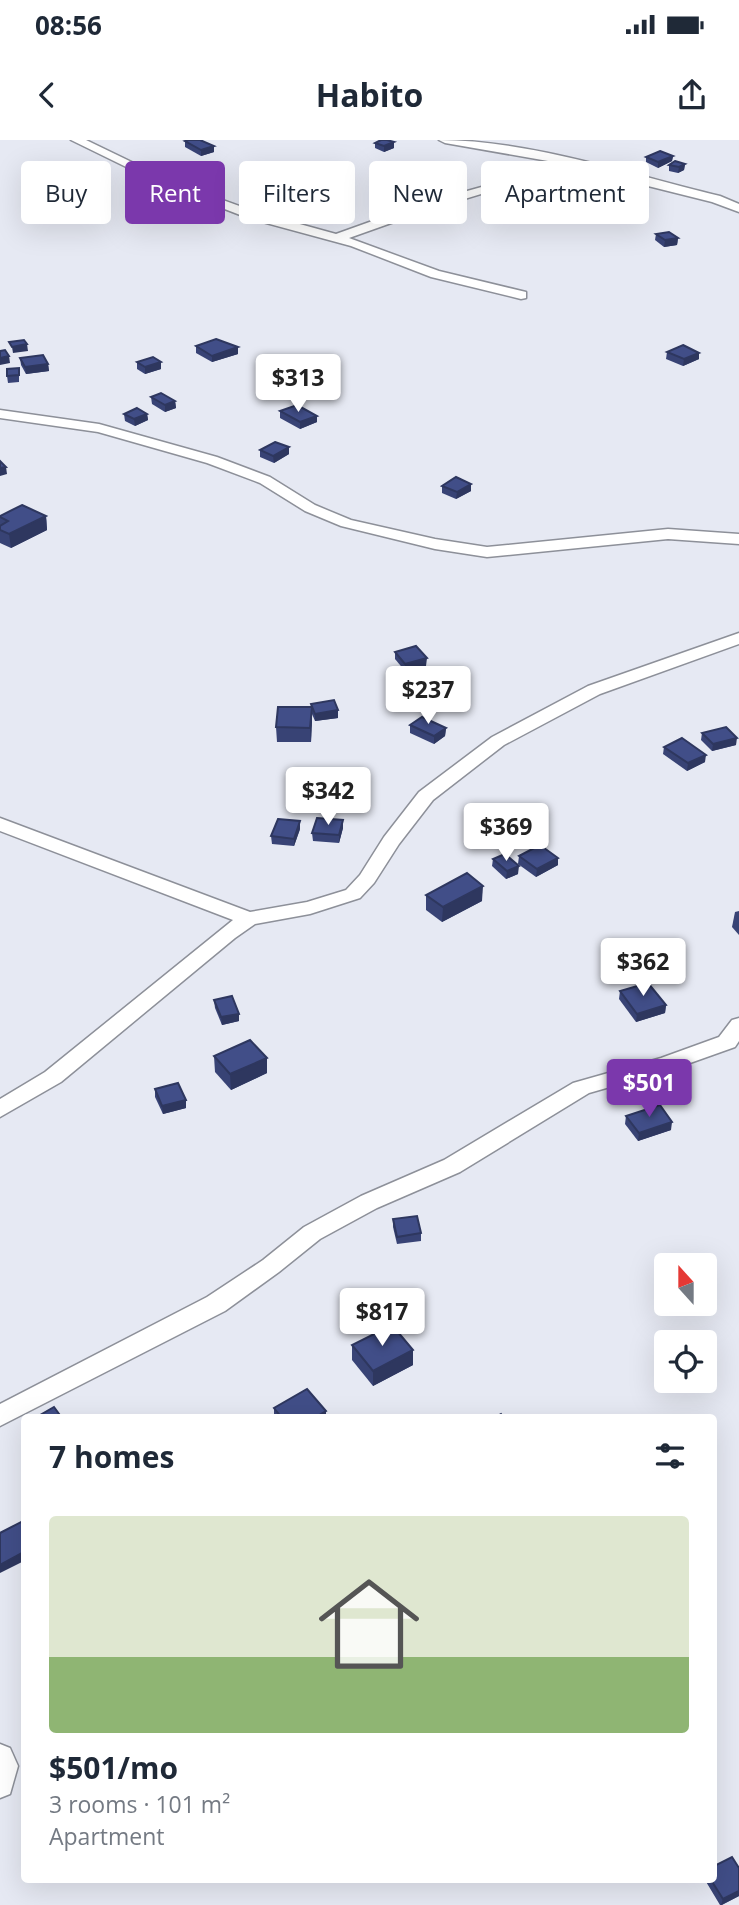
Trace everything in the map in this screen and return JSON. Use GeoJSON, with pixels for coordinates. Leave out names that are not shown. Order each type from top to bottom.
{"type":"FeatureCollection","features":[{"type":"Feature","properties":{"kind":"street"},"geometry":{"type":"LineString","coordinates":[[77,140],[169,184],[252,215],[355,243],[435,274],[521,295]]}},
{"type":"Feature","properties":{"kind":"street"},"geometry":{"type":"LineString","coordinates":[[444,140],[560,160],[716,199],[739,208]]}},
{"type":"Feature","properties":{"kind":"street"},"geometry":{"type":"LineString","coordinates":[[336,238],[421,208],[507,183],[560,160]]}},
{"type":"Feature","properties":{"kind":"street"},"geometry":{"type":"LineString","coordinates":[[0,414],[99,428],[212,460],[265,480],[310,508],[346,523],[435,544],[487,552],[668,534],[739,539]]}},
{"type":"Feature","properties":{"kind":"street"},"geometry":{"type":"LineString","coordinates":[[0,1109],[53,1077],[248,919],[310,908],[353,894],[368,879],[391,841],[426,796],[498,741],[594,690],[739,638]]}},
{"type":"Feature","properties":{"kind":"street"},"geometry":{"type":"LineString","coordinates":[[0,824],[248,919]]}},
{"type":"Feature","properties":{"kind":"street"},"geometry":{"type":"LineString","coordinates":[[0,1416],[216,1304],[271,1266],[312,1233],[369,1202],[452,1166],[581,1088],[668,1063],[727,1042],[739,1025]]}},
{"type":"Feature","properties":{"kind":"street"},"geometry":{"type":"LineString","coordinates":[[0,1758],[3,1766],[0,1784]]}},
{"type":"Feature","properties":{"kind":"building"},"geometry":{"type":"Polygon","coordinates":[[[200,140],[214,146],[201,150],[185,141],[200,140]]]}},
{"type":"Feature","properties":{"kind":"building"},"geometry":{"type":"Polygon","coordinates":[[[381,140],[394,142],[384,146],[375,143],[381,140]]]}},
{"type":"Feature","properties":{"kind":"building"},"geometry":{"type":"Polygon","coordinates":[[[660,151],[673,156],[658,162],[646,157],[660,151]]]}},
{"type":"Feature","properties":{"kind":"building"},"geometry":{"type":"Polygon","coordinates":[[[675,161],[685,164],[679,167],[669,165],[675,161]]]}},
{"type":"Feature","properties":{"kind":"building"},"geometry":{"type":"Polygon","coordinates":[[[669,232],[678,238],[665,240],[656,234],[669,232]]]}},
{"type":"Feature","properties":{"kind":"building"},"geometry":{"type":"Polygon","coordinates":[[[216,339],[238,347],[212,356],[196,346],[216,339]]]}},
{"type":"Feature","properties":{"kind":"building"},"geometry":{"type":"Polygon","coordinates":[[[24,340],[27,344],[12,347],[9,342],[24,340]]]}},
{"type":"Feature","properties":{"kind":"building"},"geometry":{"type":"Polygon","coordinates":[[[683,345],[699,353],[684,359],[667,352],[683,345]]]}},
{"type":"Feature","properties":{"kind":"building"},"geometry":{"type":"Polygon","coordinates":[[[5,350],[9,356],[0,358],[0,351],[5,350]]]}},
{"type":"Feature","properties":{"kind":"building"},"geometry":{"type":"Polygon","coordinates":[[[43,355],[48,364],[25,367],[20,358],[43,355]]]}},
{"type":"Feature","properties":{"kind":"building"},"geometry":{"type":"Polygon","coordinates":[[[153,357],[161,362],[145,367],[137,362],[153,357]]]}},
{"type":"Feature","properties":{"kind":"building"},"geometry":{"type":"Polygon","coordinates":[[[19,368],[19,375],[7,376],[7,369],[19,368]]]}},
{"type":"Feature","properties":{"kind":"building"},"geometry":{"type":"Polygon","coordinates":[[[161,393],[175,401],[165,405],[151,397],[161,393]]]}},
{"type":"Feature","properties":{"kind":"building"},"geometry":{"type":"Polygon","coordinates":[[[297,405],[317,416],[300,422],[280,411],[297,405]]]}},
{"type":"Feature","properties":{"kind":"building"},"geometry":{"type":"Polygon","coordinates":[[[137,408],[147,414],[134,419],[124,414],[137,408]]]}},
{"type":"Feature","properties":{"kind":"building"},"geometry":{"type":"Polygon","coordinates":[[[275,442],[289,447],[273,456],[260,450],[275,442]]]}},
{"type":"Feature","properties":{"kind":"building"},"geometry":{"type":"Polygon","coordinates":[[[456,477],[471,484],[457,492],[442,486],[456,477]]]}},
{"type":"Feature","properties":{"kind":"building"},"geometry":{"type":"Polygon","coordinates":[[[22,505],[46,516],[9,534],[0,530],[0,526],[8,521],[0,516],[22,505]]]}},
{"type":"Feature","properties":{"kind":"building"},"geometry":{"type":"Polygon","coordinates":[[[416,646],[427,658],[405,664],[395,652],[416,646]]]}},
{"type":"Feature","properties":{"kind":"building"},"geometry":{"type":"Polygon","coordinates":[[[334,700],[338,710],[315,714],[311,704],[334,700]]]}},
{"type":"Feature","properties":{"kind":"building"},"geometry":{"type":"Polygon","coordinates":[[[278,707],[312,707],[310,728],[276,727],[278,707]]]}},
{"type":"Feature","properties":{"kind":"building"},"geometry":{"type":"Polygon","coordinates":[[[422,717],[446,728],[434,736],[410,725],[422,717]]]}},
{"type":"Feature","properties":{"kind":"building"},"geometry":{"type":"Polygon","coordinates":[[[726,727],[737,738],[713,744],[702,733],[726,727]]]}},
{"type":"Feature","properties":{"kind":"building"},"geometry":{"type":"Polygon","coordinates":[[[682,738],[706,755],[688,763],[664,747],[682,738]]]}},
{"type":"Feature","properties":{"kind":"building"},"geometry":{"type":"Polygon","coordinates":[[[317,818],[343,820],[339,835],[312,833],[317,818]]]}},
{"type":"Feature","properties":{"kind":"building"},"geometry":{"type":"Polygon","coordinates":[[[278,819],[300,821],[294,839],[271,836],[278,819]]]}},
{"type":"Feature","properties":{"kind":"building"},"geometry":{"type":"Polygon","coordinates":[[[540,845],[558,858],[537,869],[519,856],[540,845]]]}},
{"type":"Feature","properties":{"kind":"building"},"geometry":{"type":"Polygon","coordinates":[[[505,854],[519,866],[507,871],[493,859],[505,854]]]}},
{"type":"Feature","properties":{"kind":"building"},"geometry":{"type":"Polygon","coordinates":[[[467,873],[483,886],[443,907],[426,895],[467,873]]]}},
{"type":"Feature","properties":{"kind":"building"},"geometry":{"type":"Polygon","coordinates":[[[648,983],[666,1005],[637,1014],[620,991],[648,983]]]}},
{"type":"Feature","properties":{"kind":"building"},"geometry":{"type":"Polygon","coordinates":[[[232,996],[239,1014],[221,1017],[214,1000],[232,996]]]}},
{"type":"Feature","properties":{"kind":"building"},"geometry":{"type":"Polygon","coordinates":[[[250,1040],[267,1058],[230,1074],[214,1056],[250,1040]]]}},
{"type":"Feature","properties":{"kind":"building"},"geometry":{"type":"Polygon","coordinates":[[[178,1083],[186,1100],[162,1106],[155,1089],[178,1083]]]}},
{"type":"Feature","properties":{"kind":"building"},"geometry":{"type":"Polygon","coordinates":[[[660,1105],[672,1122],[639,1133],[626,1116],[660,1105]]]}},
{"type":"Feature","properties":{"kind":"building"},"geometry":{"type":"Polygon","coordinates":[[[417,1216],[421,1233],[397,1237],[393,1219],[417,1216]]]}},
{"type":"Feature","properties":{"kind":"building"},"geometry":{"type":"Polygon","coordinates":[[[392,1325],[413,1350],[373,1371],[352,1345],[392,1325]]]}},
{"type":"Feature","properties":{"kind":"building"},"geometry":{"type":"Polygon","coordinates":[[[307,1389],[326,1411],[321,1414],[279,1414],[274,1408],[307,1389]]]}},
{"type":"Feature","properties":{"kind":"building"},"geometry":{"type":"Polygon","coordinates":[[[54,1407],[59,1414],[42,1414],[54,1407]]]}},
{"type":"Feature","properties":{"kind":"building"},"geometry":{"type":"Polygon","coordinates":[[[21,1522],[21,1554],[0,1565],[0,1533],[21,1522]]]}},
{"type":"Feature","properties":{"kind":"building"},"geometry":{"type":"Polygon","coordinates":[[[732,1857],[739,1868],[739,1891],[723,1899],[713,1883],[717,1883],[717,1864],[732,1857]]]}}]}
